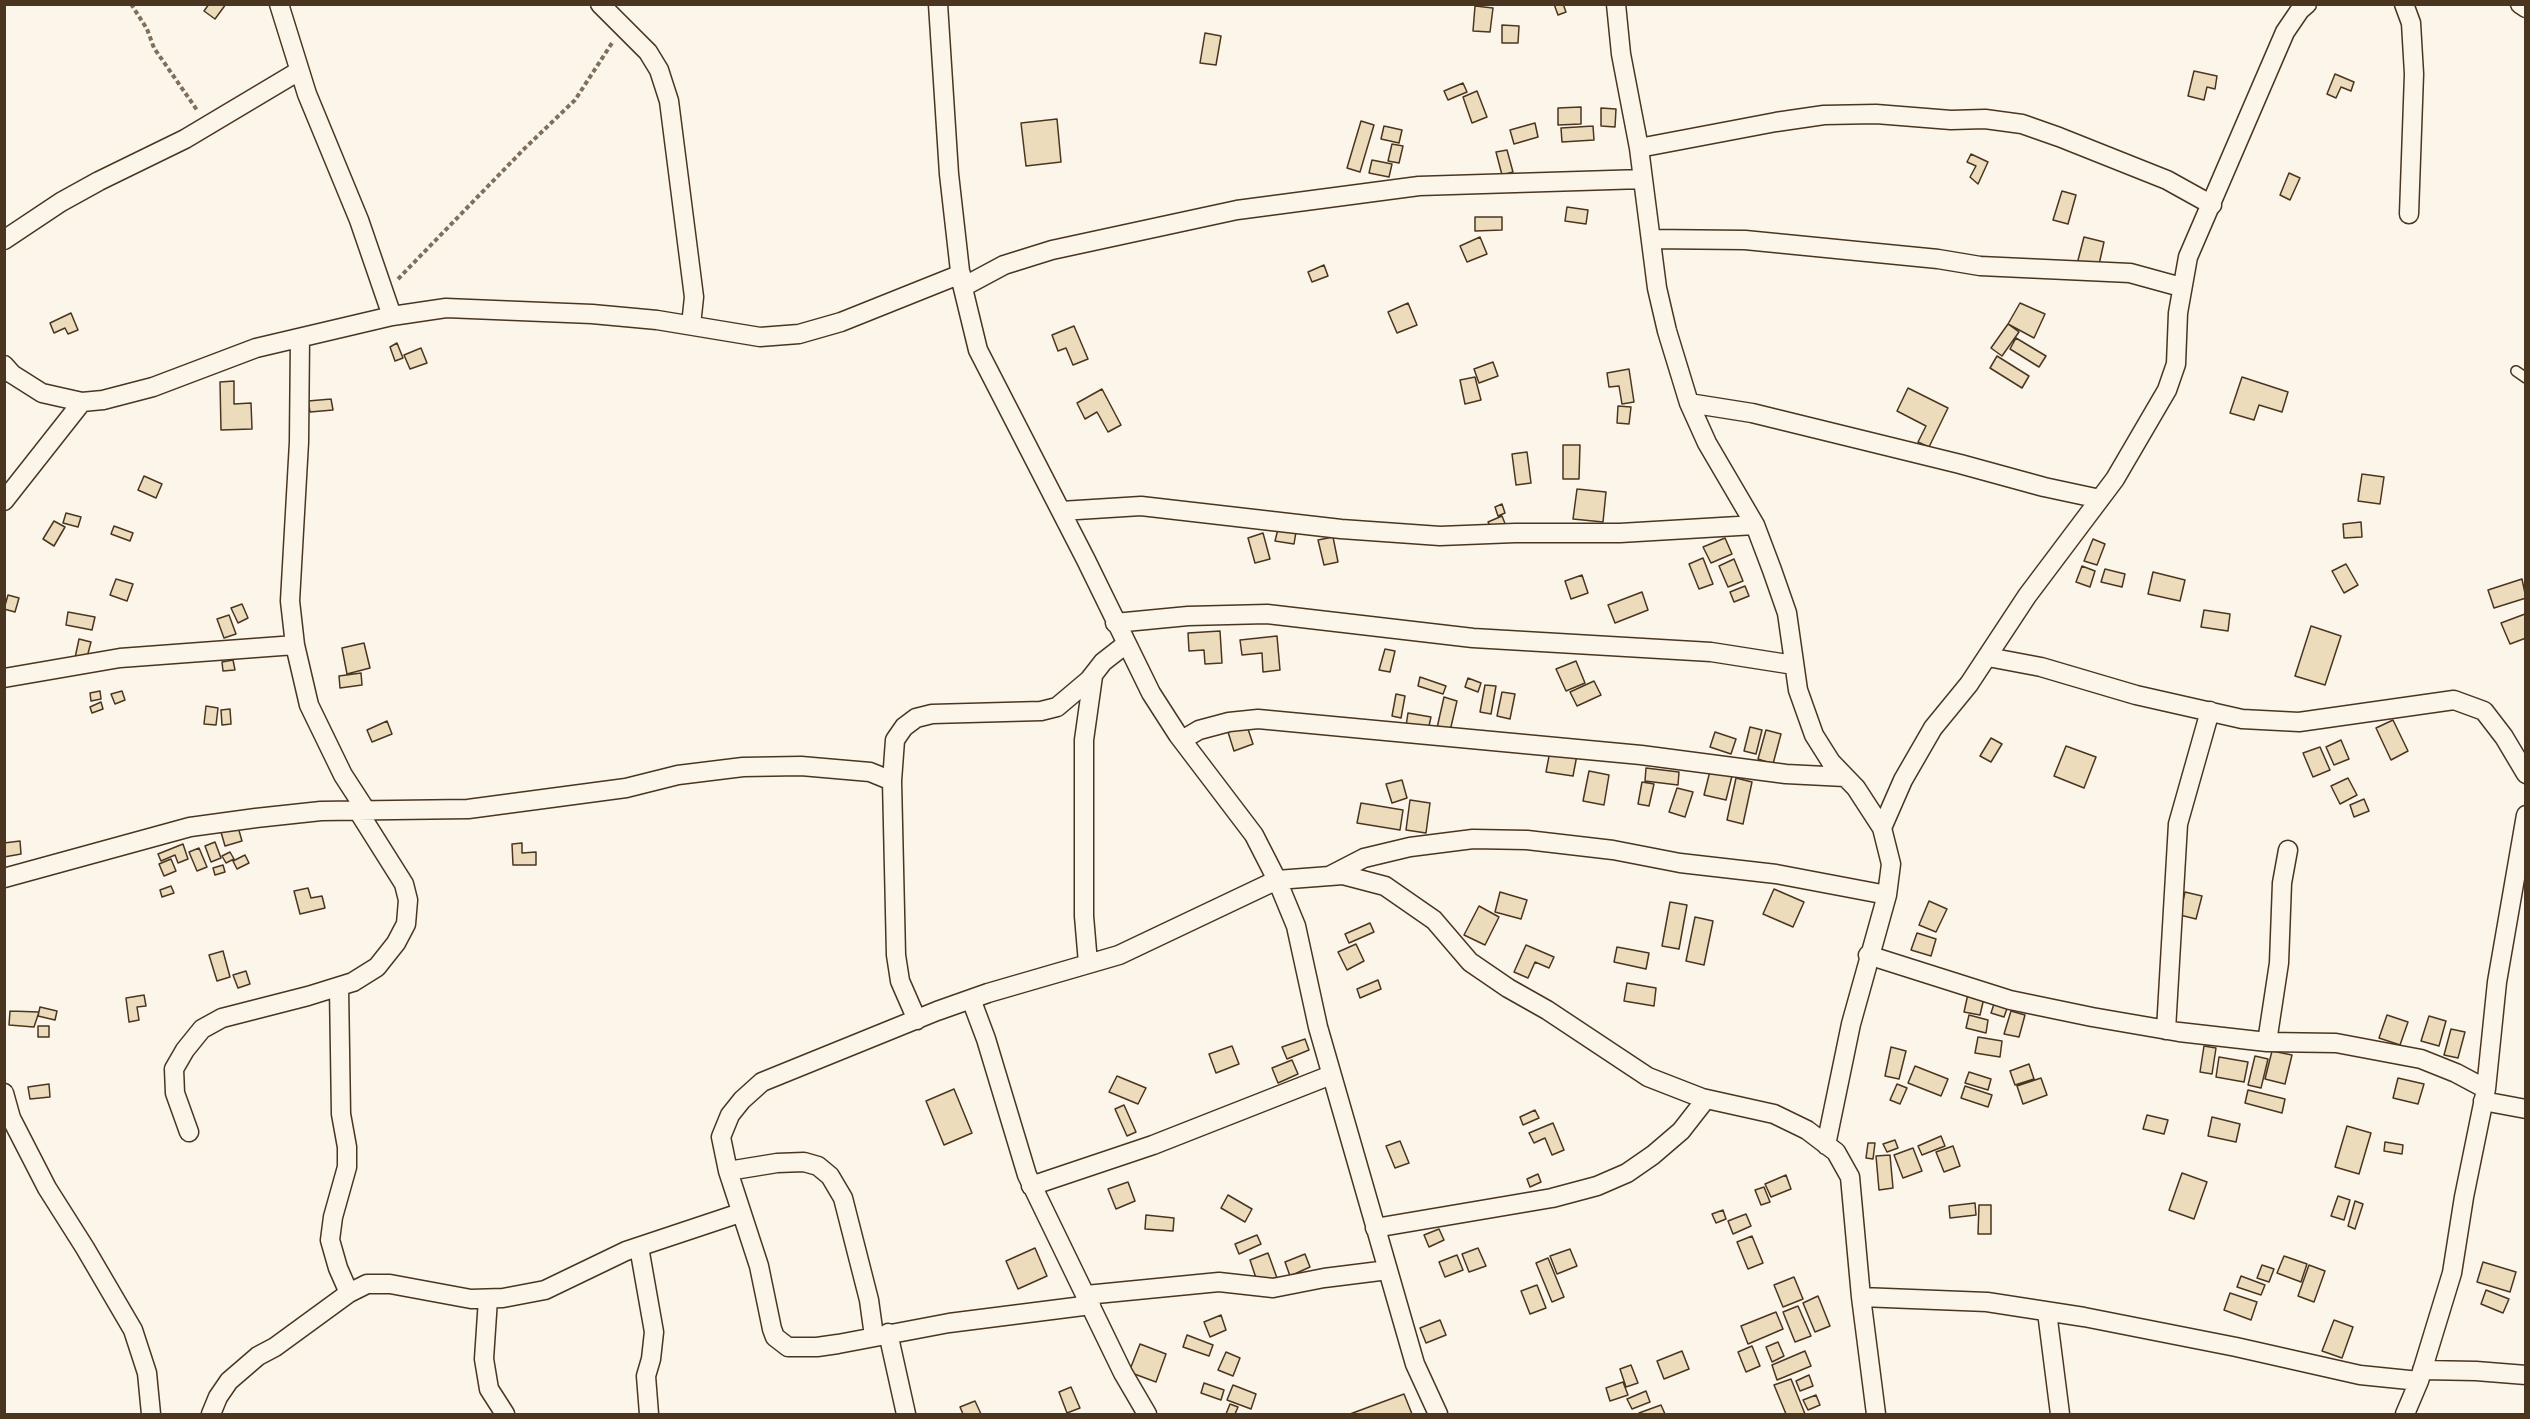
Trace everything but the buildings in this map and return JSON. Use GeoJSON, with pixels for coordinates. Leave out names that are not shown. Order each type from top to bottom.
{"type":"FeatureCollection","features":[{"type":"Feature","properties":{"kind":"street"},"geometry":{"type":"LineString","coordinates":[[279,4],[299,71],[359,220],[392,316]]}},
{"type":"Feature","properties":{"kind":"street"},"geometry":{"type":"LineString","coordinates":[[600,4],[648,52],[659,70],[669,101],[694,297],[691,325]]}},
{"type":"Feature","properties":{"kind":"street"},"geometry":{"type":"LineString","coordinates":[[938,4],[949,174],[962,281],[978,350],[1151,693],[1182,740],[1254,835],[1277,880],[1296,926],[1331,1076],[1415,1364],[1438,1414]]}},
{"type":"Feature","properties":{"kind":"street"},"geometry":{"type":"LineString","coordinates":[[1616,4],[1621,54],[1639,148],[1657,288],[1667,331],[1689,403],[1707,443],[1755,525],[1787,613],[1798,690],[1814,735],[1831,762],[1856,788],[1882,828],[1891,864],[1887,895],[1868,955],[1851,1024],[1826,1144]]}},
{"type":"Feature","properties":{"kind":"street"},"geometry":{"type":"LineString","coordinates":[[1882,828],[1902,780],[1933,728],[1988,657],[2027,596],[2115,479],[2167,390],[2176,364],[2181,287],[2188,257],[2285,32],[2307,4]]}},
{"type":"Feature","properties":{"kind":"street"},"geometry":{"type":"LineString","coordinates":[[2404,4],[2411,23],[2414,74],[2409,214]]}},
{"type":"Feature","properties":{"kind":"street"},"geometry":{"type":"LineString","coordinates":[[2520,4],[2526,8]]}},
{"type":"Feature","properties":{"kind":"street"},"geometry":{"type":"LineString","coordinates":[[4,240],[61,202],[207,126],[299,71]]}},
{"type":"Feature","properties":{"kind":"street"},"geometry":{"type":"LineString","coordinates":[[1639,148],[1776,122],[1824,116],[1876,114],[1951,120],[1986,119],[2022,124],[2059,137],[2167,180],[2212,205]]}},
{"type":"Feature","properties":{"kind":"street"},"geometry":{"type":"LineString","coordinates":[[4,365],[12,374],[42,393],[82,402],[153,387],[256,348],[392,316],[446,308],[592,314],[657,320],[760,337],[799,334],[841,322],[1052,250],[1237,210],[1419,186],[1643,179]]}},
{"type":"Feature","properties":{"kind":"street"},"geometry":{"type":"LineString","coordinates":[[1651,239],[1745,240],[1938,259],[1980,266],[2130,273],[2181,287]]}},
{"type":"Feature","properties":{"kind":"street"},"geometry":{"type":"LineString","coordinates":[[189,1132],[175,1093],[174,1069],[185,1050],[202,1029],[222,1018],[353,982],[377,967],[396,943],[406,924],[408,900],[404,885],[343,775],[309,705],[295,645],[290,601],[299,442],[300,338]]}},
{"type":"Feature","properties":{"kind":"street"},"geometry":{"type":"LineString","coordinates":[[4,501],[82,402]]}},
{"type":"Feature","properties":{"kind":"street"},"geometry":{"type":"LineString","coordinates":[[1689,403],[1752,413],[1960,464],[2044,488],[2100,499]]}},
{"type":"Feature","properties":{"kind":"street"},"geometry":{"type":"LineString","coordinates":[[1061,511],[1141,506],[1341,529],[1440,536],[1620,533],[1755,525]]}},
{"type":"Feature","properties":{"kind":"street"},"geometry":{"type":"LineString","coordinates":[[1115,623],[1188,616],[1268,614],[1473,638],[1711,652],[1794,665]]}},
{"type":"Feature","properties":{"kind":"street"},"geometry":{"type":"LineString","coordinates":[[916,1020],[900,981],[896,955],[892,781],[896,740],[904,727],[916,718],[932,714],[1041,711],[1056,707],[1093,676],[1103,662],[1126,644]]}},
{"type":"Feature","properties":{"kind":"street"},"geometry":{"type":"LineString","coordinates":[[4,678],[120,658],[295,645]]}},
{"type":"Feature","properties":{"kind":"street"},"geometry":{"type":"LineString","coordinates":[[1988,657],[2041,667],[2136,695],[2242,719],[2299,722],[2454,700],[2484,711],[2504,737],[2526,774]]}},
{"type":"Feature","properties":{"kind":"street"},"geometry":{"type":"LineString","coordinates":[[1088,963],[1084,916],[1084,741],[1093,676]]}},
{"type":"Feature","properties":{"kind":"street"},"geometry":{"type":"LineString","coordinates":[[2166,1030],[2178,824],[2210,711]]}},
{"type":"Feature","properties":{"kind":"street"},"geometry":{"type":"LineString","coordinates":[[1182,740],[1199,730],[1229,722],[1258,719],[1641,755],[1786,774],[1845,777]]}},
{"type":"Feature","properties":{"kind":"street"},"geometry":{"type":"LineString","coordinates":[[4,878],[190,827],[321,811],[468,809],[626,788],[678,775],[742,767],[801,766],[870,772],[892,781]]}},
{"type":"Feature","properties":{"kind":"street"},"geometry":{"type":"LineString","coordinates":[[2405,1414],[2421,1376],[2452,1273],[2464,1197],[2485,1095],[2497,982],[2526,815]]}},
{"type":"Feature","properties":{"kind":"street"},"geometry":{"type":"LineString","coordinates":[[1330,876],[1364,858],[1410,847],[1473,838],[1527,840],[1613,850],[1680,863],[1776,874],[1887,895]]}},
{"type":"Feature","properties":{"kind":"street"},"geometry":{"type":"LineString","coordinates":[[2267,1042],[2278,963],[2282,883],[2288,850]]}},
{"type":"Feature","properties":{"kind":"street"},"geometry":{"type":"LineString","coordinates":[[1388,1270],[1324,1278],[1273,1288],[1219,1282],[1088,1300],[817,1347],[788,1347],[780,1342],[772,1329],[759,1266],[740,1213],[721,1137],[730,1115],[742,1100],[762,1082],[971,999],[1119,955],[1277,880],[1343,875],[1385,886],[1434,920],[1470,962],[1648,1077],[1706,1099],[1774,1114],[1807,1130],[1836,1152],[1850,1178],[1861,1298],[1876,1414]]}},
{"type":"Feature","properties":{"kind":"street"},"geometry":{"type":"LineString","coordinates":[[1868,955],[2010,1000],[2166,1030],[2267,1042],[2336,1043],[2421,1059],[2448,1069],[2485,1095],[2526,1108]]}},
{"type":"Feature","properties":{"kind":"street"},"geometry":{"type":"LineString","coordinates":[[339,987],[341,1114],[348,1147],[347,1167],[333,1217],[330,1240],[338,1268],[349,1293]]}},
{"type":"Feature","properties":{"kind":"street"},"geometry":{"type":"LineString","coordinates":[[971,999],[986,1039],[1031,1186],[1123,1373],[1147,1414]]}},
{"type":"Feature","properties":{"kind":"street"},"geometry":{"type":"LineString","coordinates":[[1031,1186],[1153,1145],[1331,1076]]}},
{"type":"Feature","properties":{"kind":"street"},"geometry":{"type":"LineString","coordinates":[[4,1093],[11,1118],[46,1188],[85,1248],[133,1330],[147,1373],[151,1414]]}},
{"type":"Feature","properties":{"kind":"street"},"geometry":{"type":"LineString","coordinates":[[1375,1228],[1552,1198],[1597,1186],[1628,1173],[1653,1155],[1681,1131],[1706,1099]]}},
{"type":"Feature","properties":{"kind":"street"},"geometry":{"type":"LineString","coordinates":[[728,1171],[804,1162],[818,1166],[830,1176],[843,1198],[869,1300],[906,1414]]}},
{"type":"Feature","properties":{"kind":"street"},"geometry":{"type":"LineString","coordinates":[[211,1414],[218,1397],[229,1381],[243,1368],[349,1293],[367,1284],[390,1284],[471,1299],[503,1298],[545,1290],[639,1247],[740,1213]]}},
{"type":"Feature","properties":{"kind":"street"},"geometry":{"type":"LineString","coordinates":[[639,1247],[654,1332],[651,1359],[646,1376],[649,1414]]}},
{"type":"Feature","properties":{"kind":"street"},"geometry":{"type":"LineString","coordinates":[[1861,1298],[1987,1302],[2236,1347],[2360,1375],[2421,1376],[2476,1371],[2526,1375]]}},
{"type":"Feature","properties":{"kind":"street"},"geometry":{"type":"LineString","coordinates":[[488,1299],[484,1359],[489,1389],[505,1414]]}},
{"type":"Feature","properties":{"kind":"street"},"geometry":{"type":"LineString","coordinates":[[2047,1312],[2060,1414]]}},
{"type":"Feature","properties":{"kind":"lane"},"geometry":{"type":"LineString","coordinates":[[2516,371],[2526,378]]}},
{"type":"Feature","properties":{"kind":"path"},"geometry":{"type":"LineString","coordinates":[[131,4],[147,29],[154,48],[207,126]]}},
{"type":"Feature","properties":{"kind":"path"},"geometry":{"type":"LineString","coordinates":[[386,296],[403,272],[575,99],[622,27]]}}]}
